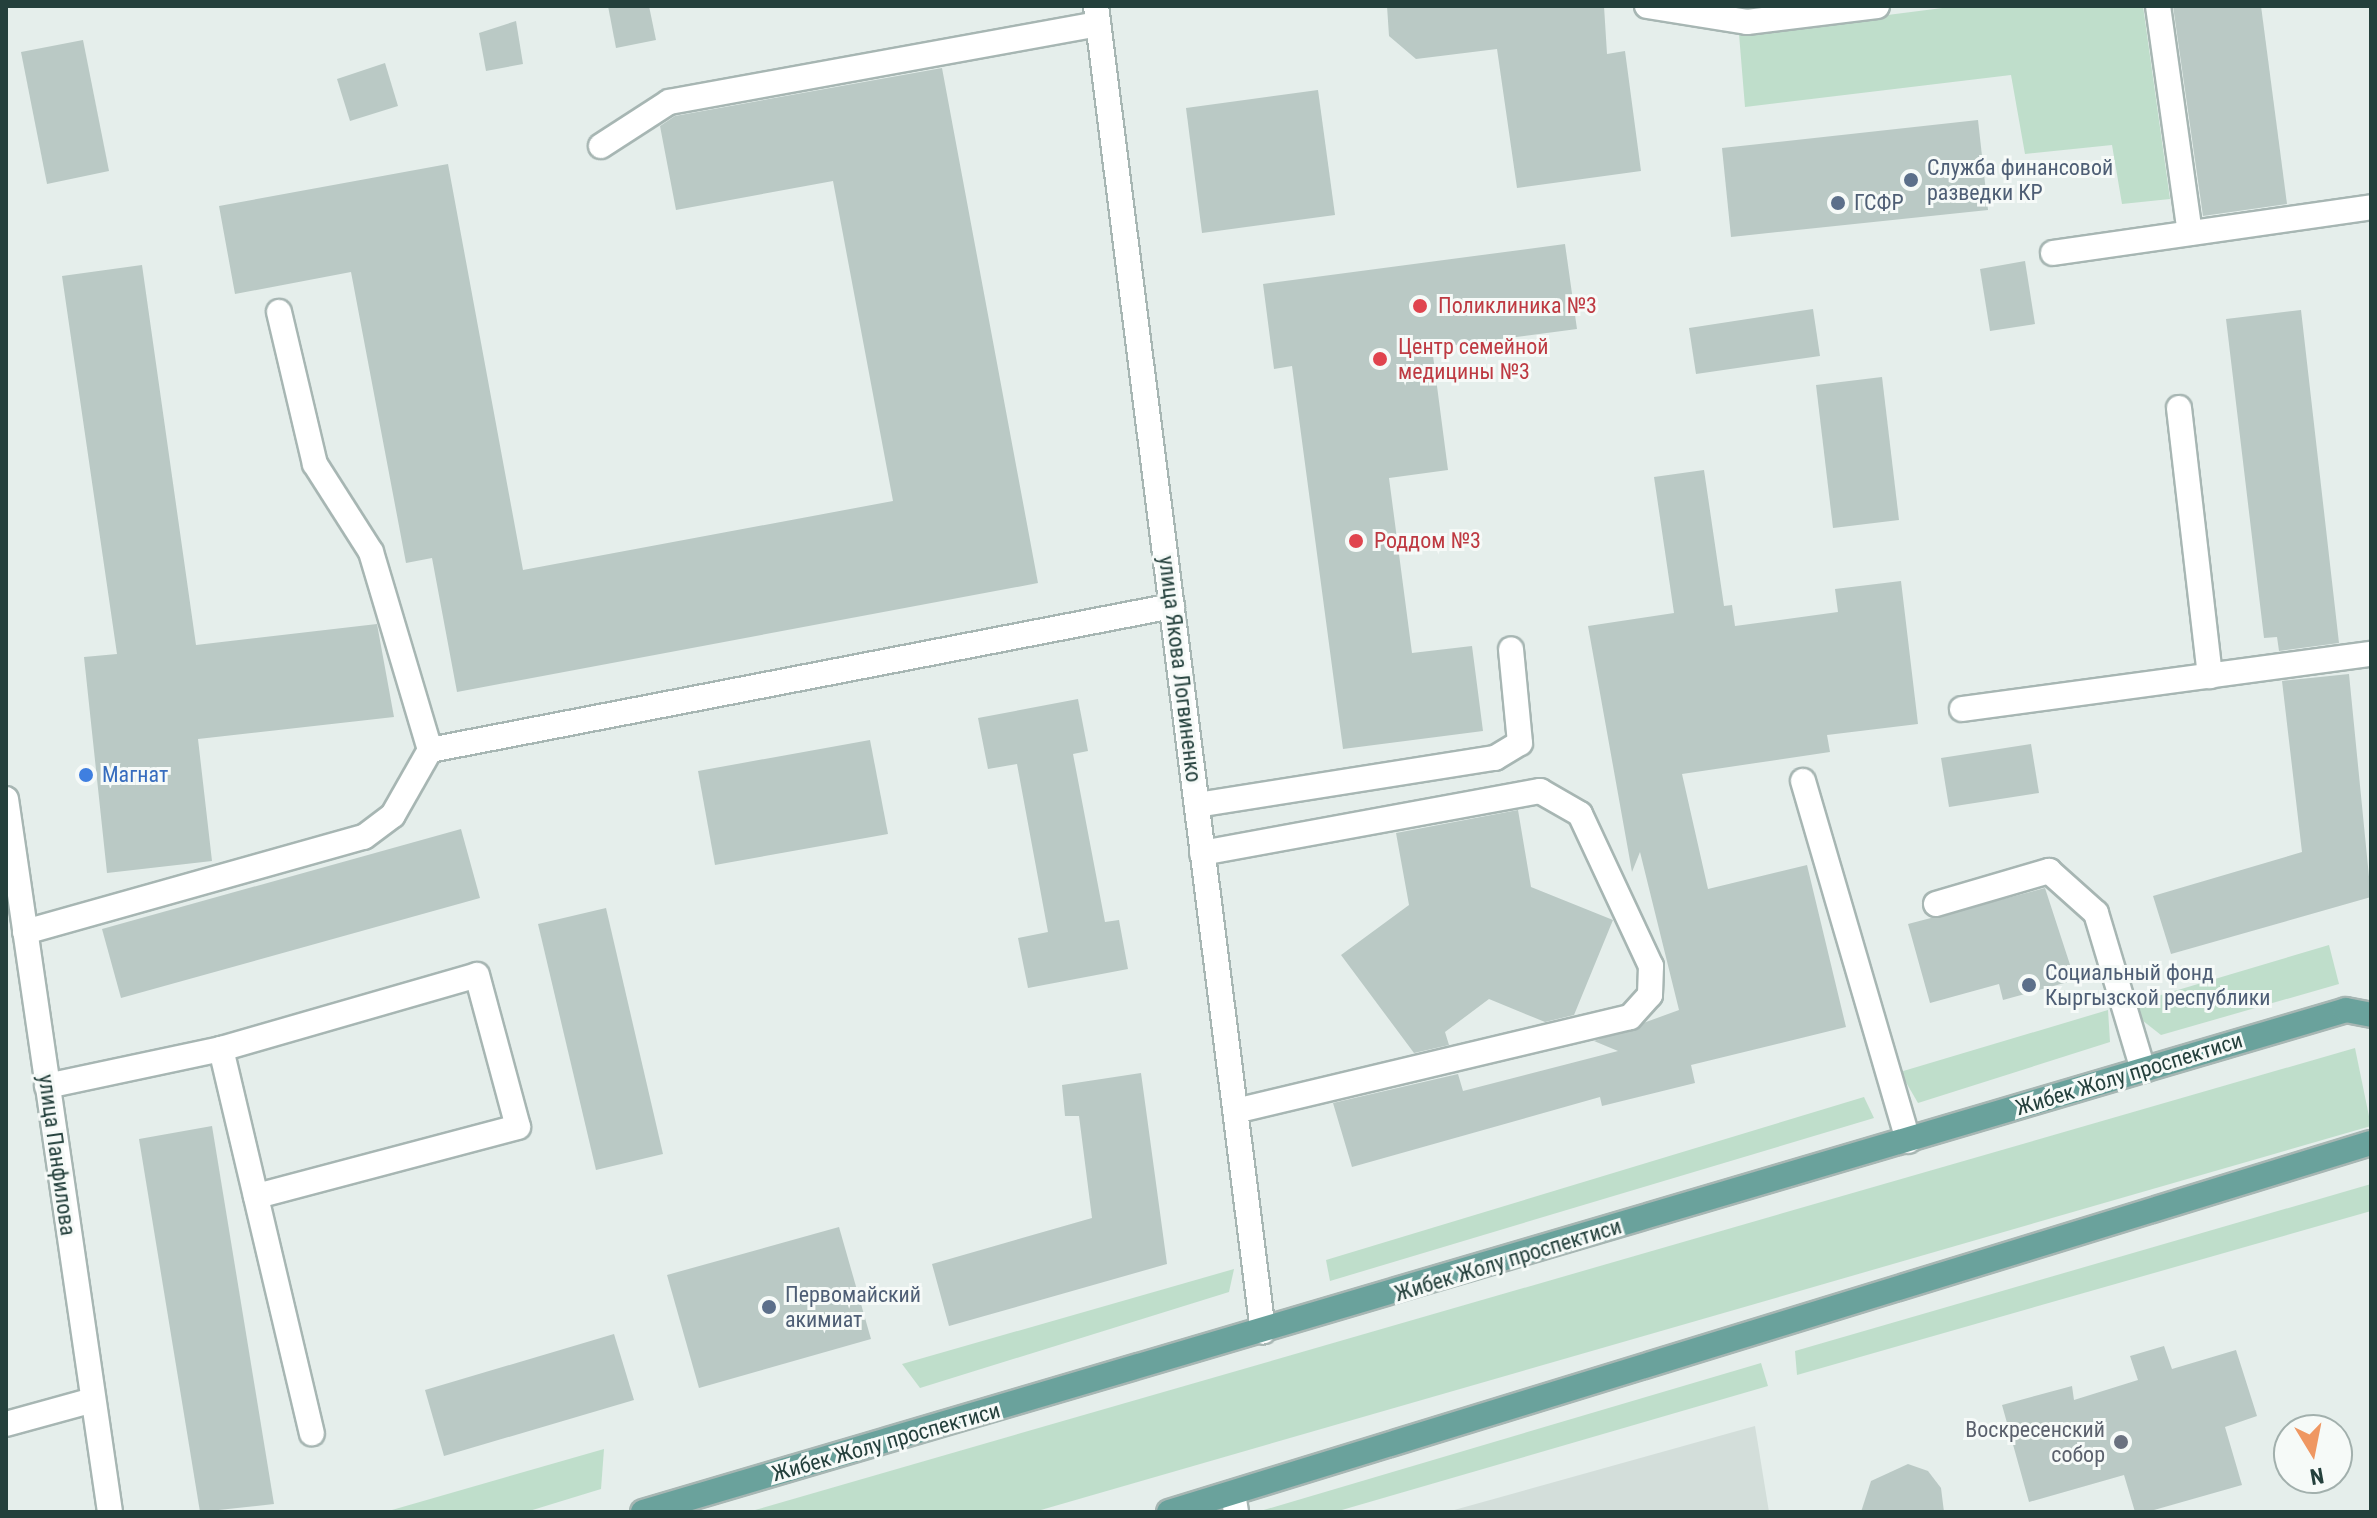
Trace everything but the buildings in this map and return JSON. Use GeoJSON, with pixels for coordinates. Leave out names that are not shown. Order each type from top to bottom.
{"type":"FeatureCollection","features":[{"type":"Feature","properties":{"kind":"main road","name":"Жибек Жолу проспектиси"},"geometry":{"type":"LineString","coordinates":[[643,1512],[1263,1332],[2346,1010],[2371,1015]]}},
{"type":"Feature","properties":{"kind":"main road"},"geometry":{"type":"LineString","coordinates":[[1169,1512],[1234,1503],[2371,1143]]}},
{"type":"Feature","properties":{"kind":"street"},"geometry":{"type":"LineString","coordinates":[[1647,6],[1747,22],[1877,6]]}},
{"type":"Feature","properties":{"kind":"street"},"geometry":{"type":"LineString","coordinates":[[2158,6],[2190,233]]}},
{"type":"Feature","properties":{"kind":"street"},"geometry":{"type":"LineString","coordinates":[[601,146],[669,102],[1097,15]]}},
{"type":"Feature","properties":{"kind":"street","name":"улица Якова Логвиненко"},"geometry":{"type":"LineString","coordinates":[[1097,15],[1263,1332]]}},
{"type":"Feature","properties":{"kind":"street"},"geometry":{"type":"LineString","coordinates":[[2053,253],[2371,207]]}},
{"type":"Feature","properties":{"kind":"street"},"geometry":{"type":"LineString","coordinates":[[20,949],[364,837],[393,815],[430,750],[371,552],[315,464],[279,312]]}},
{"type":"Feature","properties":{"kind":"street"},"geometry":{"type":"LineString","coordinates":[[2179,408],[2210,676]]}},
{"type":"Feature","properties":{"kind":"street"},"geometry":{"type":"LineString","coordinates":[[430,750],[1172,606]]}},
{"type":"Feature","properties":{"kind":"street"},"geometry":{"type":"LineString","coordinates":[[1197,805],[1495,758],[1520,743],[1511,649]]}},
{"type":"Feature","properties":{"kind":"street"},"geometry":{"type":"LineString","coordinates":[[1962,709],[2371,654]]}},
{"type":"Feature","properties":{"kind":"street"},"geometry":{"type":"LineString","coordinates":[[1803,781],[1908,1141]]}},
{"type":"Feature","properties":{"kind":"street"},"geometry":{"type":"LineString","coordinates":[[1202,853],[1540,791],[1580,814],[1651,966],[1650,995],[1630,1017],[1236,1111]]}},
{"type":"Feature","properties":{"kind":"street","name":"улица Панфилова"},"geometry":{"type":"LineString","coordinates":[[6,799],[20,949],[47,1086],[110,1512]]}},
{"type":"Feature","properties":{"kind":"street"},"geometry":{"type":"LineString","coordinates":[[1936,904],[2049,871],[2096,913],[2143,1070]]}},
{"type":"Feature","properties":{"kind":"street"},"geometry":{"type":"LineString","coordinates":[[47,1086],[221,1049],[477,975],[518,1127],[256,1196]]}},
{"type":"Feature","properties":{"kind":"street"},"geometry":{"type":"LineString","coordinates":[[221,1049],[312,1433]]}},
{"type":"Feature","properties":{"kind":"street"},"geometry":{"type":"LineString","coordinates":[[6,1424],[93,1400]]}},
{"type":"Feature","properties":{"kind":"shaded area"},"geometry":{"type":"Polygon","coordinates":[[[1755,1426],[1769,1512],[1447,1512],[1755,1426]]]}},
{"type":"Feature","properties":{"kind":"green space"},"geometry":{"type":"Polygon","coordinates":[[[1958,6],[2143,6],[2170,199],[2122,204],[2112,145],[2025,154],[2011,75],[1745,107],[1739,34],[1958,6]]]}},
{"type":"Feature","properties":{"kind":"green space"},"geometry":{"type":"Polygon","coordinates":[[[2329,945],[2339,984],[2161,1035],[2124,1006],[2329,945]]]}},
{"type":"Feature","properties":{"kind":"green space"},"geometry":{"type":"Polygon","coordinates":[[[2108,1010],[2110,1042],[1918,1103],[1900,1072],[2108,1010]]]}},
{"type":"Feature","properties":{"kind":"green space"},"geometry":{"type":"Polygon","coordinates":[[[2355,1048],[2371,1126],[1034,1512],[748,1512],[2355,1048]]]}},
{"type":"Feature","properties":{"kind":"green space"},"geometry":{"type":"Polygon","coordinates":[[[1864,1097],[1874,1118],[1330,1281],[1326,1260],[1864,1097]]]}},
{"type":"Feature","properties":{"kind":"green space"},"geometry":{"type":"Polygon","coordinates":[[[2371,1184],[2371,1211],[1797,1375],[1795,1351],[2371,1184]]]}},
{"type":"Feature","properties":{"kind":"green space"},"geometry":{"type":"Polygon","coordinates":[[[1234,1269],[1229,1292],[920,1388],[902,1364],[1234,1269]]]}},
{"type":"Feature","properties":{"kind":"green space"},"geometry":{"type":"Polygon","coordinates":[[[1761,1363],[1768,1386],[1335,1512],[1257,1512],[1761,1363]]]}},
{"type":"Feature","properties":{"kind":"green space"},"geometry":{"type":"Polygon","coordinates":[[[604,1449],[601,1489],[526,1512],[385,1512],[604,1449]]]}},
{"type":"Feature","properties":{"kind":"place","name":"Служба финансовой разведки КР"},"geometry":{"type":"Point","coordinates":[1911,180]}},
{"type":"Feature","properties":{"kind":"place","name":"ГСФР"},"geometry":{"type":"Point","coordinates":[1838,203]}},
{"type":"Feature","properties":{"kind":"place","name":"Поликлиника №3"},"geometry":{"type":"Point","coordinates":[1420,306]}},
{"type":"Feature","properties":{"kind":"place","name":"Центр семейной медицины №3"},"geometry":{"type":"Point","coordinates":[1380,359]}},
{"type":"Feature","properties":{"kind":"place","name":"Роддом №3"},"geometry":{"type":"Point","coordinates":[1356,541]}},
{"type":"Feature","properties":{"kind":"place","name":"Магнат"},"geometry":{"type":"Point","coordinates":[86,775]}},
{"type":"Feature","properties":{"kind":"place","name":"Социальный фонд Кыргызской республики"},"geometry":{"type":"Point","coordinates":[2029,985]}},
{"type":"Feature","properties":{"kind":"place","name":"Первомайский акимиат"},"geometry":{"type":"Point","coordinates":[769,1307]}},
{"type":"Feature","properties":{"kind":"place","name":"Воскресенский собор"},"geometry":{"type":"Point","coordinates":[2121,1442]}}]}
